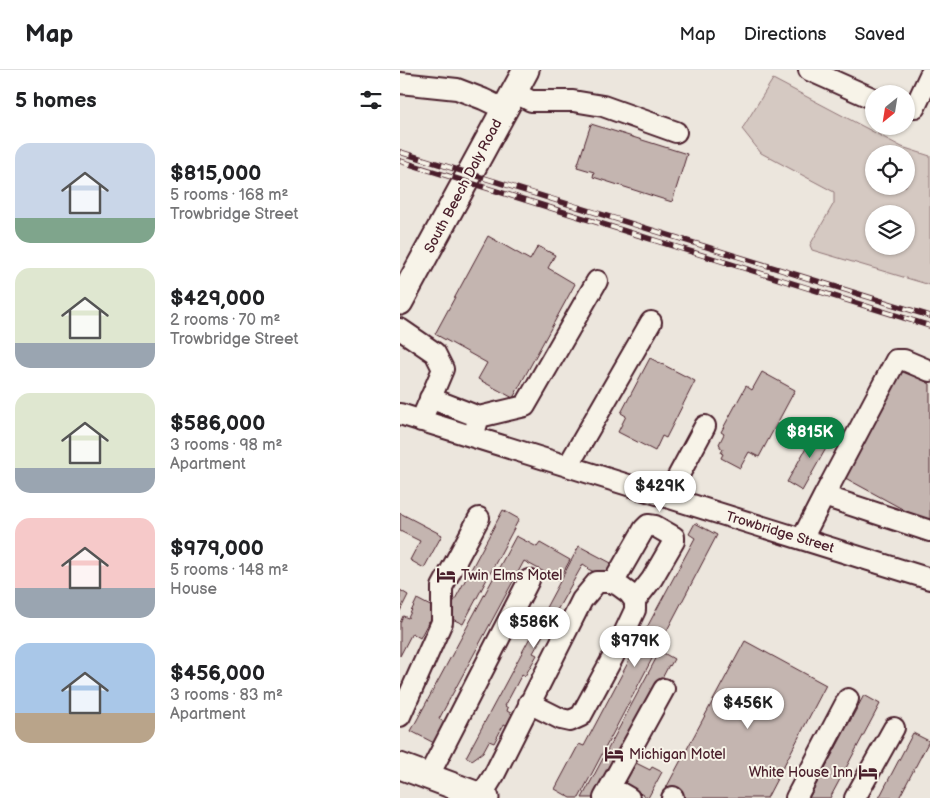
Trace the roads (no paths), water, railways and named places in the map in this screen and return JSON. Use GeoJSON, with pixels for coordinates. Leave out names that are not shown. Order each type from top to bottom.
{"type":"FeatureCollection","features":[{"type":"Feature","properties":{"kind":"main road","name":"South Beech Daly Road"},"geometry":{"type":"LineString","coordinates":[[400,302],[526,70]]}},
{"type":"Feature","properties":{"kind":"main road"},"geometry":{"type":"LineString","coordinates":[[400,766],[484,797]]}},
{"type":"Feature","properties":{"kind":"street"},"geometry":{"type":"LineString","coordinates":[[809,70],[865,95]]}},
{"type":"Feature","properties":{"kind":"street"},"geometry":{"type":"LineString","coordinates":[[915,107],[930,75]]}},
{"type":"Feature","properties":{"kind":"street"},"geometry":{"type":"LineString","coordinates":[[400,83],[457,90],[483,99],[573,101],[603,106],[676,132]]}},
{"type":"Feature","properties":{"kind":"street"},"geometry":{"type":"LineString","coordinates":[[430,398],[479,418],[525,406],[597,281]]}},
{"type":"Feature","properties":{"kind":"street"},"geometry":{"type":"LineString","coordinates":[[568,466],[651,322]]}},
{"type":"Feature","properties":{"kind":"street"},"geometry":{"type":"LineString","coordinates":[[400,329],[435,353],[443,369],[421,420]]}},
{"type":"Feature","properties":{"kind":"street"},"geometry":{"type":"LineString","coordinates":[[802,539],[896,360],[904,360],[930,371]]}},
{"type":"Feature","properties":{"kind":"street","name":"Trowbridge Street"},"geometry":{"type":"LineString","coordinates":[[400,414],[930,579]]}},
{"type":"Feature","properties":{"kind":"street"},"geometry":{"type":"LineString","coordinates":[[472,436],[479,418]]}},
{"type":"Feature","properties":{"kind":"street"},"geometry":{"type":"LineString","coordinates":[[667,497],[705,426]]}},
{"type":"Feature","properties":{"kind":"street"},"geometry":{"type":"LineString","coordinates":[[824,496],[930,532]]}},
{"type":"Feature","properties":{"kind":"street"},"geometry":{"type":"LineString","coordinates":[[400,716],[442,622],[442,587],[479,518]]}},
{"type":"Feature","properties":{"kind":"street"},"geometry":{"type":"LineString","coordinates":[[613,583],[648,525],[654,526],[674,537],[674,541],[652,579],[635,601]]}},
{"type":"Feature","properties":{"kind":"street"},"geometry":{"type":"LineString","coordinates":[[428,776],[529,580]]}},
{"type":"Feature","properties":{"kind":"street"},"geometry":{"type":"LineString","coordinates":[[484,797],[529,703],[582,600],[597,582],[613,583],[630,592],[635,601],[635,610],[613,657],[581,716],[570,721],[561,719],[529,703]]}},
{"type":"Feature","properties":{"kind":"street"},"geometry":{"type":"LineString","coordinates":[[628,798],[607,793],[664,689]]}},
{"type":"Feature","properties":{"kind":"street"},"geometry":{"type":"LineString","coordinates":[[796,798],[848,699]]}},
{"type":"Feature","properties":{"kind":"street"},"geometry":{"type":"LineString","coordinates":[[855,798],[894,728]]}},
{"type":"Feature","properties":{"kind":"railway"},"geometry":{"type":"LineString","coordinates":[[400,152],[930,316]]}},
{"type":"Feature","properties":{"kind":"railway"},"geometry":{"type":"LineString","coordinates":[[400,161],[930,326]]}},
{"type":"Feature","properties":{"kind":"place","name":"Twin Elms Motel"},"geometry":{"type":"Point","coordinates":[446,575]}},
{"type":"Feature","properties":{"kind":"place","name":"Michigan Motel"},"geometry":{"type":"Point","coordinates":[614,754]}},
{"type":"Feature","properties":{"kind":"place","name":"White House Inn"},"geometry":{"type":"Point","coordinates":[868,772]}}]}
